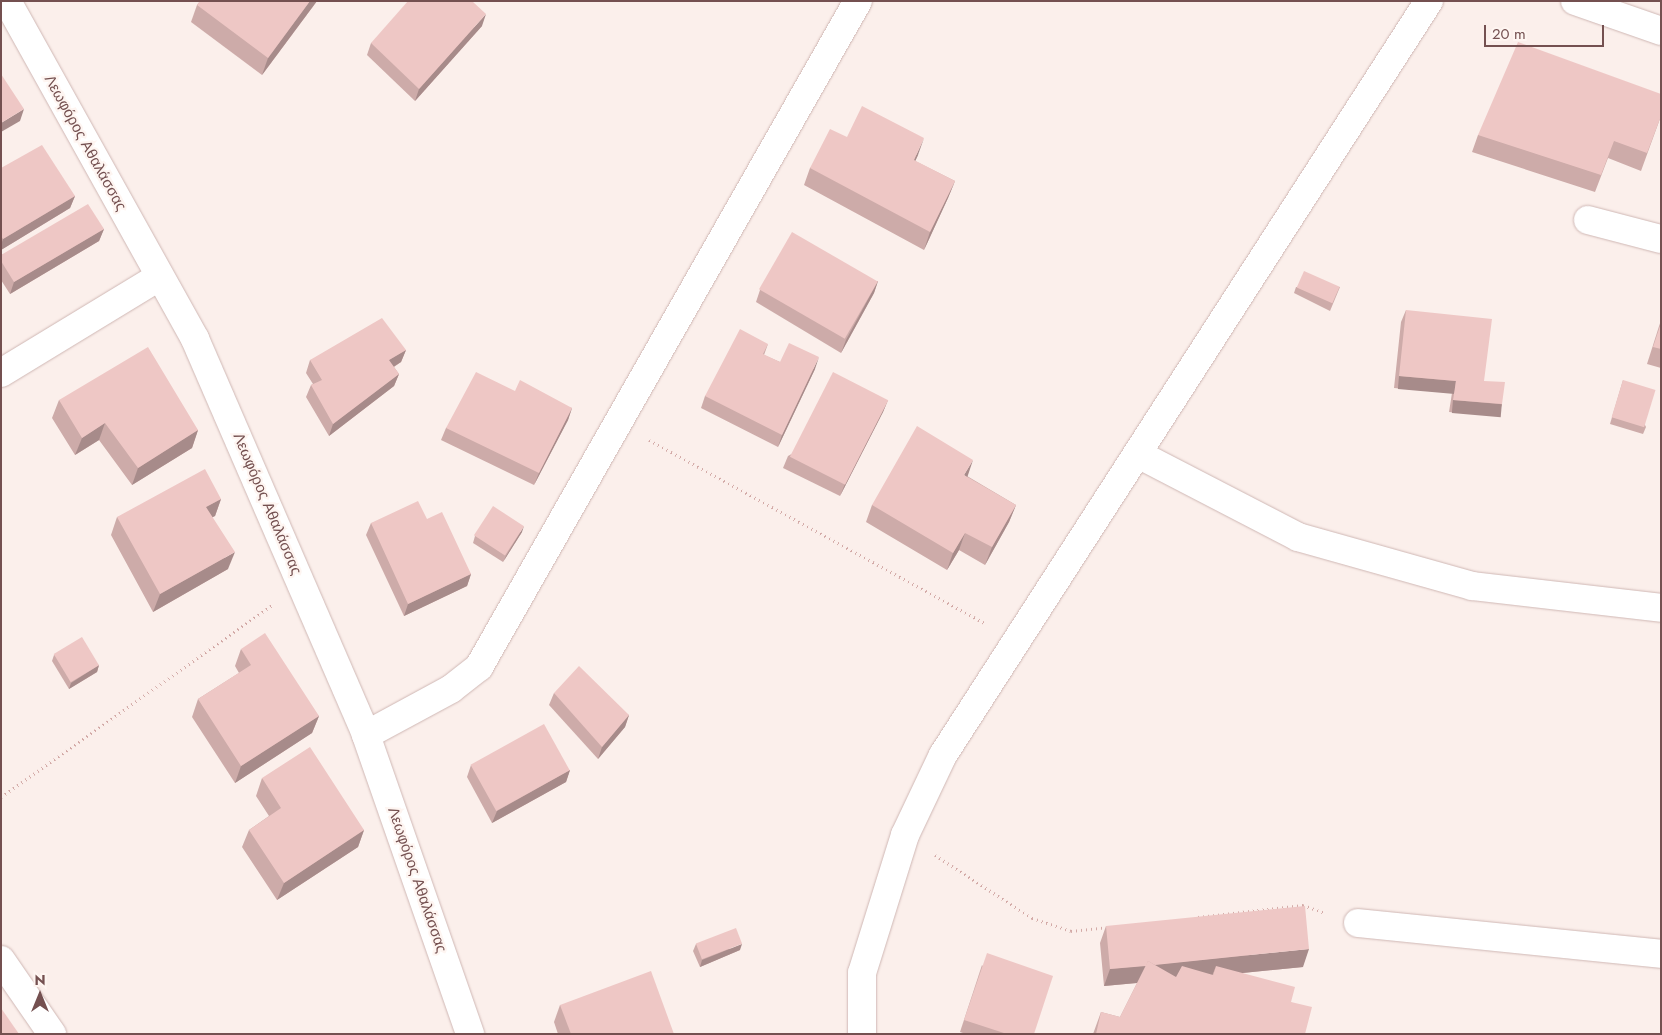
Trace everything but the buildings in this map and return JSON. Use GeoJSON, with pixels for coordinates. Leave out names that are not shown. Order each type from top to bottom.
{"type":"FeatureCollection","features":[{"type":"Feature","properties":{"kind":"street","name":"Λεωφόρος Αθαλάσσας"},"geometry":{"type":"LineString","coordinates":[[6,1],[159,277],[196,339],[366,735],[470,1034]]}},
{"type":"Feature","properties":{"kind":"street"},"geometry":{"type":"LineString","coordinates":[[366,735],[451,690],[479,667],[620,424],[858,1]]}},
{"type":"Feature","properties":{"kind":"street"},"geometry":{"type":"LineString","coordinates":[[862,1034],[862,973],[905,835],[943,755],[1429,1]]}},
{"type":"Feature","properties":{"kind":"street"},"geometry":{"type":"LineString","coordinates":[[1575,1],[1661,31]]}},
{"type":"Feature","properties":{"kind":"street"},"geometry":{"type":"LineString","coordinates":[[1588,220],[1661,239]]}},
{"type":"Feature","properties":{"kind":"street"},"geometry":{"type":"LineString","coordinates":[[1,373],[159,277]]}},
{"type":"Feature","properties":{"kind":"street"},"geometry":{"type":"LineString","coordinates":[[1138,454],[1298,537],[1472,586],[1661,608]]}},
{"type":"Feature","properties":{"kind":"street"},"geometry":{"type":"LineString","coordinates":[[1358,923],[1661,954]]}},
{"type":"Feature","properties":{"kind":"street"},"geometry":{"type":"LineString","coordinates":[[1,960],[52,1034]]}},
{"type":"Feature","properties":{"kind":"path"},"geometry":{"type":"LineString","coordinates":[[620,424],[1017,641]]}},
{"type":"Feature","properties":{"kind":"path"},"geometry":{"type":"LineString","coordinates":[[1,797],[302,584]]}},
{"type":"Feature","properties":{"kind":"path"},"geometry":{"type":"LineString","coordinates":[[905,835],[1032,918],[1071,931],[1119,925]]}},
{"type":"Feature","properties":{"kind":"path"},"geometry":{"type":"LineString","coordinates":[[1187,918],[1303,905],[1358,923]]}}]}
